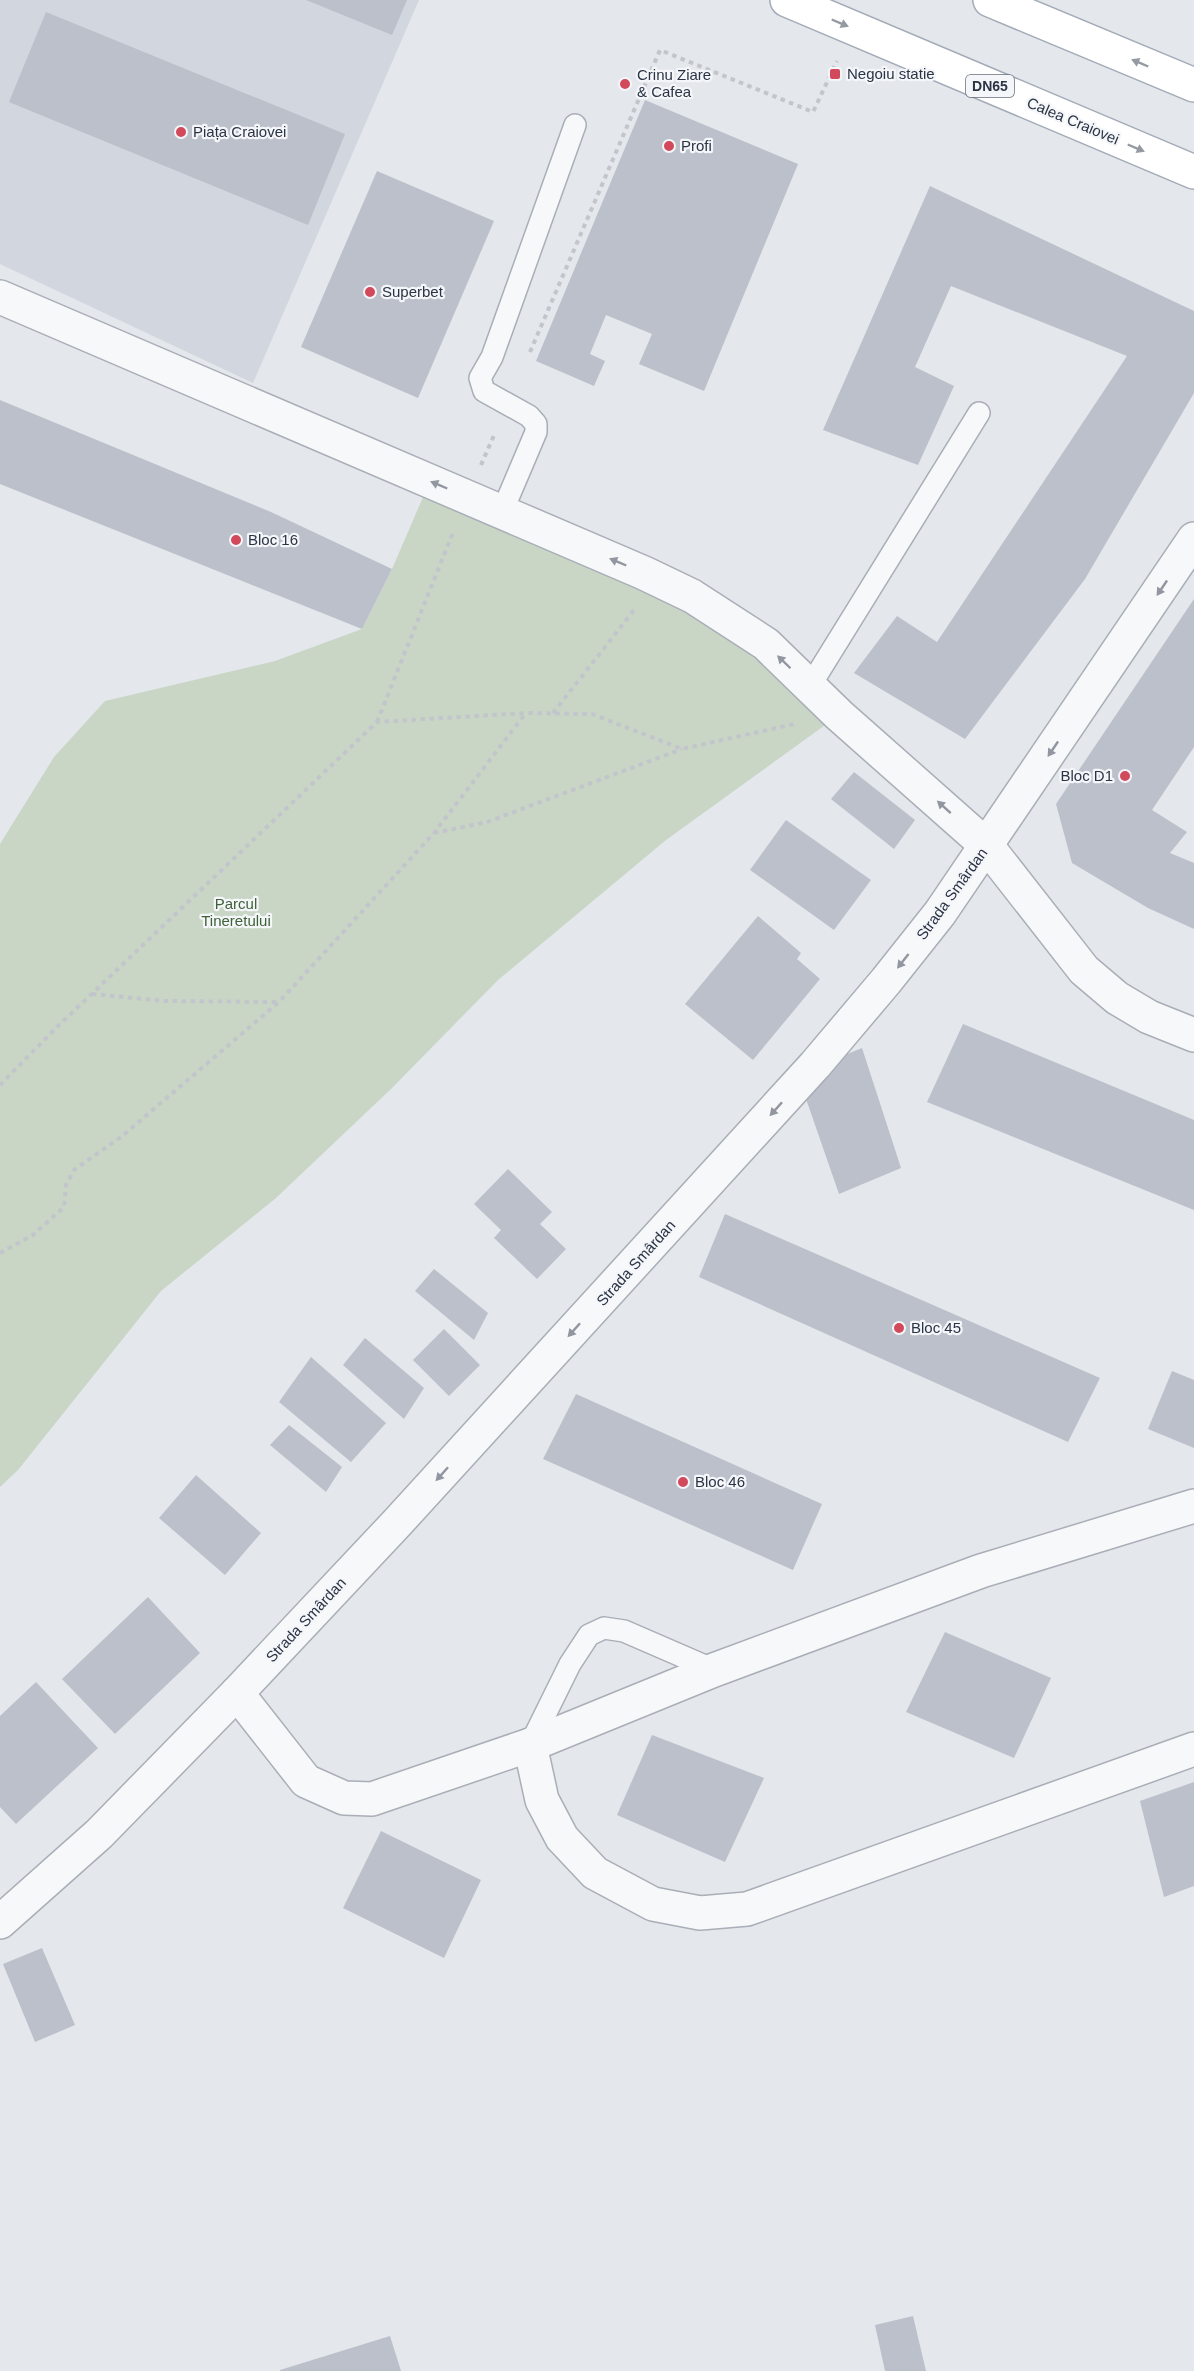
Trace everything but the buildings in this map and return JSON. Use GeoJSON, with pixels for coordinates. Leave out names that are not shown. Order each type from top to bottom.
{"type":"FeatureCollection","features":[{"type":"Feature","properties":{"kind":"main road","name":"Calea Craiovei"},"geometry":{"type":"LineString","coordinates":[[787,0],[1194,172]]}},
{"type":"Feature","properties":{"kind":"main road"},"geometry":{"type":"LineString","coordinates":[[990,0],[1194,86]]}},
{"type":"Feature","properties":{"kind":"street"},"geometry":{"type":"LineString","coordinates":[[0,297],[468,497],[692,596],[766,644],[839,715],[987,846],[1084,970],[1117,998],[1149,1017],[1194,1035]]}},
{"type":"Feature","properties":{"kind":"street","name":"Strada Smârdan"},"geometry":{"type":"LineString","coordinates":[[0,1922],[99,1834],[237,1693],[396,1524],[815,1065],[920,939],[987,846],[1194,539]]}},
{"type":"Feature","properties":{"kind":"street"},"geometry":{"type":"LineString","coordinates":[[237,1693],[306,1781],[344,1798],[372,1799],[530,1745],[714,1670],[981,1571],[1194,1506]]}},
{"type":"Feature","properties":{"kind":"street"},"geometry":{"type":"LineString","coordinates":[[530,1745],[542,1800],[562,1838],[595,1873],[653,1904],[700,1913],[747,1909],[1194,1749]]}},
{"type":"Feature","properties":{"kind":"lane"},"geometry":{"type":"LineString","coordinates":[[502,512],[536,432],[536,424],[529,416],[507,406],[484,391],[480,378],[492,357],[575,125]]}},
{"type":"Feature","properties":{"kind":"lane"},"geometry":{"type":"LineString","coordinates":[[810,686],[979,413]]}},
{"type":"Feature","properties":{"kind":"lane"},"geometry":{"type":"LineString","coordinates":[[530,1745],[570,1664],[589,1635],[604,1628],[624,1631],[714,1670]]}},
{"type":"Feature","properties":{"kind":"path"},"geometry":{"type":"LineString","coordinates":[[0,1085],[377,722],[468,497],[660,50],[813,112],[839,58]]}},
{"type":"Feature","properties":{"kind":"path"},"geometry":{"type":"LineString","coordinates":[[553,713],[658,580]]}},
{"type":"Feature","properties":{"kind":"path"},"geometry":{"type":"LineString","coordinates":[[377,722],[526,713],[592,714],[682,749]]}},
{"type":"Feature","properties":{"kind":"path"},"geometry":{"type":"LineString","coordinates":[[0,1253],[33,1235],[64,1207],[66,1185],[74,1170],[121,1137],[279,1002],[434,832],[526,713]]}},
{"type":"Feature","properties":{"kind":"path"},"geometry":{"type":"LineString","coordinates":[[434,832],[487,822],[682,749],[839,715]]}},
{"type":"Feature","properties":{"kind":"path"},"geometry":{"type":"LineString","coordinates":[[92,994],[165,1001],[279,1002]]}},
{"type":"Feature","properties":{"kind":"shaded area","name":"Piața Craiovei"},"geometry":{"type":"Polygon","coordinates":[[[0,0],[419,0],[253,383],[0,264],[0,0]]]}},
{"type":"Feature","properties":{"kind":"green space","name":"Parcul Tineretului"},"geometry":{"type":"Polygon","coordinates":[[[430,481],[644,573],[839,715],[666,840],[498,980],[392,1088],[276,1198],[161,1291],[18,1470],[0,1487],[0,844],[54,757],[105,701],[275,661],[362,629],[392,569],[430,481]]]}},
{"type":"Feature","properties":{"kind":"place","name":"Negoiu statie"},"geometry":{"type":"Point","coordinates":[835,74]}},
{"type":"Feature","properties":{"kind":"place","name":"Crinu Ziare & Cafea"},"geometry":{"type":"Point","coordinates":[625,84]}},
{"type":"Feature","properties":{"kind":"place","name":"Piața Craiovei"},"geometry":{"type":"Point","coordinates":[181,132]}},
{"type":"Feature","properties":{"kind":"place","name":"Profi"},"geometry":{"type":"Point","coordinates":[669,146]}},
{"type":"Feature","properties":{"kind":"place","name":"Superbet"},"geometry":{"type":"Point","coordinates":[370,292]}},
{"type":"Feature","properties":{"kind":"place","name":"Bloc 16"},"geometry":{"type":"Point","coordinates":[236,540]}},
{"type":"Feature","properties":{"kind":"place","name":"Bloc D1"},"geometry":{"type":"Point","coordinates":[1125,776]}},
{"type":"Feature","properties":{"kind":"place","name":"Bloc 45"},"geometry":{"type":"Point","coordinates":[899,1328]}},
{"type":"Feature","properties":{"kind":"place","name":"Bloc 46"},"geometry":{"type":"Point","coordinates":[683,1482]}}]}
